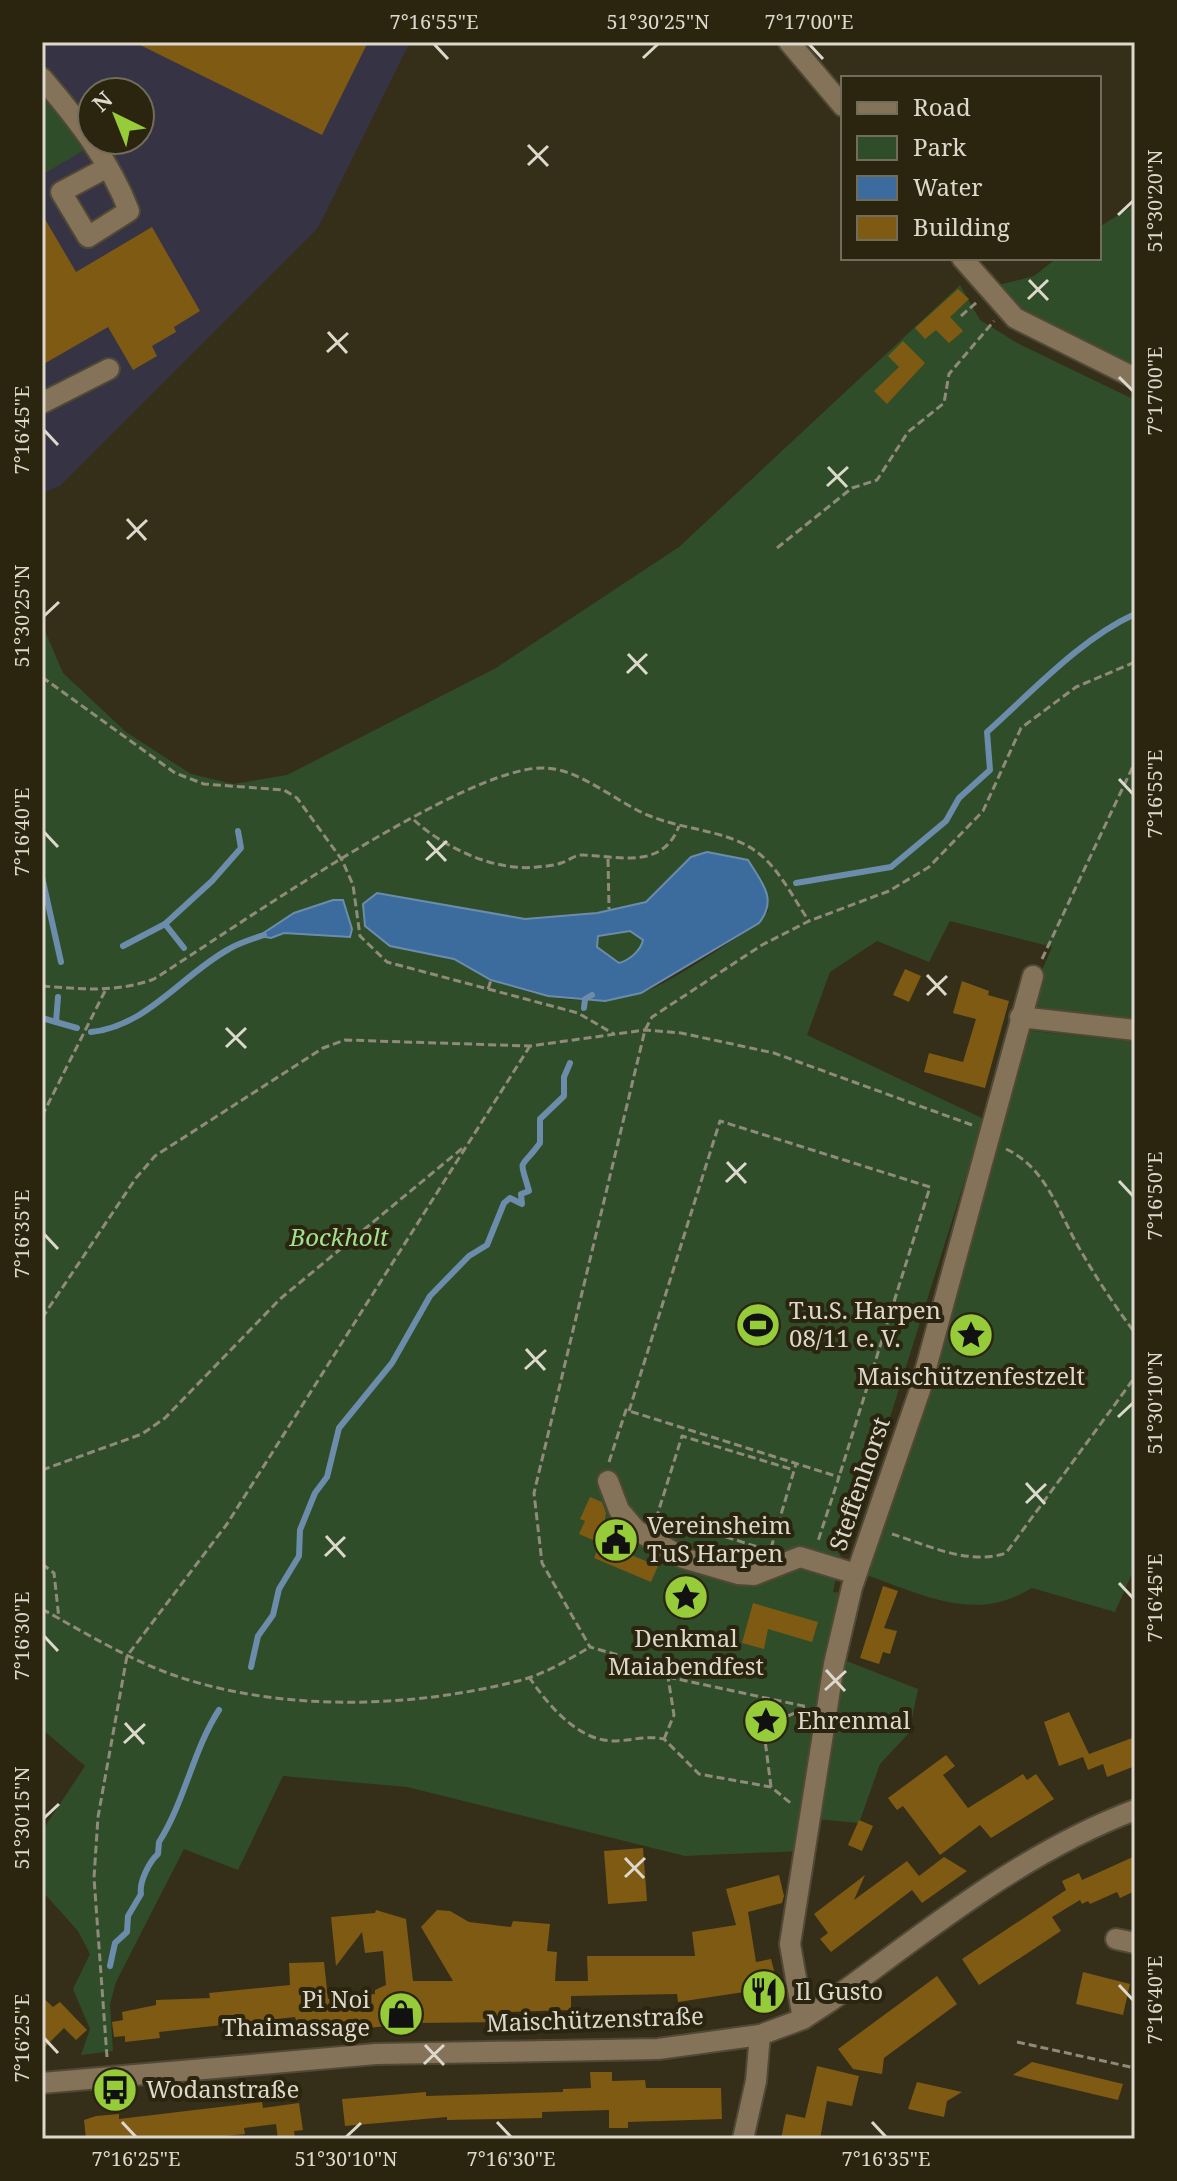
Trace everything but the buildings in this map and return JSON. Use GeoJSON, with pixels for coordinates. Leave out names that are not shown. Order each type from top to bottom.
{"type":"FeatureCollection","features":[{"type":"Feature","properties":{"kind":"street"},"geometry":{"type":"LineString","coordinates":[[789,42],[841,104]]}},
{"type":"Feature","properties":{"kind":"street"},"geometry":{"type":"LineString","coordinates":[[42,78],[76,118],[108,167]]}},
{"type":"Feature","properties":{"kind":"street"},"geometry":{"type":"LineString","coordinates":[[964,260],[1004,309],[1047,337],[1135,378]]}},
{"type":"Feature","properties":{"kind":"street"},"geometry":{"type":"LineString","coordinates":[[42,403],[109,369]]}},
{"type":"Feature","properties":{"kind":"street","name":"Steffenhorst"},"geometry":{"type":"LineString","coordinates":[[803,2019],[790,1944],[834,1664],[856,1574],[920,1390],[1033,976]]}},
{"type":"Feature","properties":{"kind":"street"},"geometry":{"type":"LineString","coordinates":[[1020,1017],[1135,1030]]}},
{"type":"Feature","properties":{"kind":"street"},"geometry":{"type":"LineString","coordinates":[[608,1481],[619,1510],[649,1539],[683,1558],[738,1574],[754,1575],[800,1557],[856,1574]]}},
{"type":"Feature","properties":{"kind":"street","name":"Maischützenstraße"},"geometry":{"type":"LineString","coordinates":[[42,2083],[376,2054],[658,2049],[760,2035],[803,2019],[992,1883],[1064,1841],[1135,1810]]}},
{"type":"Feature","properties":{"kind":"street"},"geometry":{"type":"LineString","coordinates":[[743,2139],[756,2081],[760,2035]]}},
{"type":"Feature","properties":{"kind":"path"},"geometry":{"type":"LineString","coordinates":[[961,316],[974,304]]}},
{"type":"Feature","properties":{"kind":"path"},"geometry":{"type":"LineString","coordinates":[[777,548],[852,488],[877,480],[908,432],[944,403],[949,374],[1004,309]]}},
{"type":"Feature","properties":{"kind":"path"},"geometry":{"type":"LineString","coordinates":[[590,1647],[542,1563],[534,1493],[645,1030],[652,1017],[709,978],[809,921],[889,891],[929,867],[983,811],[1021,728],[1076,687],[1135,662]]}},
{"type":"Feature","properties":{"kind":"path"},"geometry":{"type":"LineString","coordinates":[[42,677],[175,773],[204,784],[284,790],[297,798],[342,860],[353,885],[360,936],[387,962],[578,1013],[614,1034]]}},
{"type":"Feature","properties":{"kind":"path"},"geometry":{"type":"LineString","coordinates":[[1033,976],[1135,762]]}},
{"type":"Feature","properties":{"kind":"path"},"geometry":{"type":"LineString","coordinates":[[42,986],[105,991],[154,979],[412,818],[479,787],[530,769],[560,771],[648,815],[738,841],[763,856],[809,921]]}},
{"type":"Feature","properties":{"kind":"path"},"geometry":{"type":"LineString","coordinates":[[412,818],[444,844],[506,864],[539,867],[562,863],[580,854],[608,859],[660,853],[668,848],[679,826]]}},
{"type":"Feature","properties":{"kind":"path"},"geometry":{"type":"LineString","coordinates":[[608,859],[609,909]]}},
{"type":"Feature","properties":{"kind":"path"},"geometry":{"type":"LineString","coordinates":[[488,989],[491,980]]}},
{"type":"Feature","properties":{"kind":"path"},"geometry":{"type":"LineString","coordinates":[[42,1116],[105,991]]}},
{"type":"Feature","properties":{"kind":"path"},"geometry":{"type":"LineString","coordinates":[[42,1318],[136,1178],[155,1156],[323,1048],[345,1040],[366,1038],[530,1046],[645,1030],[718,1039],[760,1049],[989,1131],[1000,1147],[1028,1162],[1040,1175],[1077,1245],[1135,1333]]}},
{"type":"Feature","properties":{"kind":"path"},"geometry":{"type":"LineString","coordinates":[[108,2078],[94,1878],[98,1817],[127,1656],[227,1524],[530,1046]]}},
{"type":"Feature","properties":{"kind":"path"},"geometry":{"type":"LineString","coordinates":[[608,1481],[609,1458],[629,1411],[720,1121],[930,1187],[812,1560]]}},
{"type":"Feature","properties":{"kind":"path"},"geometry":{"type":"LineString","coordinates":[[42,1470],[142,1434],[165,1418],[280,1299],[469,1143]]}},
{"type":"Feature","properties":{"kind":"path"},"geometry":{"type":"LineString","coordinates":[[871,1527],[957,1554],[989,1559],[1006,1553],[1135,1377]]}},
{"type":"Feature","properties":{"kind":"path"},"geometry":{"type":"LineString","coordinates":[[629,1411],[839,1477]]}},
{"type":"Feature","properties":{"kind":"path"},"geometry":{"type":"LineString","coordinates":[[649,1539],[682,1436],[794,1470]]}},
{"type":"Feature","properties":{"kind":"path"},"geometry":{"type":"LineString","coordinates":[[657,1515],[770,1551],[796,1464]]}},
{"type":"Feature","properties":{"kind":"path"},"geometry":{"type":"LineString","coordinates":[[42,1564],[54,1573],[59,1619]]}},
{"type":"Feature","properties":{"kind":"path"},"geometry":{"type":"LineString","coordinates":[[42,1609],[127,1656],[179,1677],[286,1700],[402,1700],[529,1677],[590,1647],[618,1655],[668,1677],[808,1707],[772,1723],[764,1732],[771,1787]]}},
{"type":"Feature","properties":{"kind":"path"},"geometry":{"type":"LineString","coordinates":[[529,1677],[547,1702],[588,1735],[613,1741],[664,1739],[699,1774],[771,1787],[809,1822]]}},
{"type":"Feature","properties":{"kind":"path"},"geometry":{"type":"LineString","coordinates":[[664,1739],[674,1715],[668,1677]]}},
{"type":"Feature","properties":{"kind":"path"},"geometry":{"type":"LineString","coordinates":[[1017,2042],[1135,2068]]}},
{"type":"Feature","properties":{"kind":"shaded area"},"geometry":{"type":"Polygon","coordinates":[[[42,42],[410,42],[318,228],[60,486],[42,493],[42,42]]]}},
{"type":"Feature","properties":{"kind":"green space"},"geometry":{"type":"Polygon","coordinates":[[[42,91],[76,129],[76,155],[42,175],[42,91]]]}},
{"type":"Feature","properties":{"kind":"green space"},"geometry":{"type":"Polygon","coordinates":[[[1135,205],[1135,372],[1018,309],[975,260],[979,260],[999,285],[1034,276],[1054,260],[1101,260],[1101,226],[1135,205]]]}},
{"type":"Feature","properties":{"kind":"green space","name":"Bockholt"},"geometry":{"type":"Polygon","coordinates":[[[960,285],[980,320],[1019,344],[1135,400],[1135,1022],[1027,1005],[1052,947],[950,921],[929,962],[877,941],[830,972],[807,1035],[984,1119],[848,1551],[841,1553],[833,1592],[861,1595],[844,1660],[918,1689],[909,1733],[880,1764],[859,1823],[805,1818],[801,1851],[685,1856],[407,1787],[283,1776],[238,1870],[184,1849],[116,1982],[110,2004],[113,2051],[81,2055],[90,2029],[73,1989],[90,1954],[78,1931],[42,1891],[42,1831],[85,1766],[42,1729],[42,624],[63,673],[126,732],[191,774],[233,784],[287,775],[496,668],[679,547],[960,285]],[[691,857],[646,902],[597,913],[525,919],[377,893],[436,945],[476,972],[520,990],[568,999],[615,999],[651,989],[759,923],[769,910],[691,857]]]}},
{"type":"Feature","properties":{"kind":"green space"},"geometry":{"type":"Polygon","coordinates":[[[630,931],[643,940],[637,951],[623,962],[619,963],[597,947],[597,936],[630,931]]]}},
{"type":"Feature","properties":{"kind":"green space"},"geometry":{"type":"Polygon","coordinates":[[[1024,1030],[1135,1042],[1135,1567],[1115,1612],[1032,1588],[1010,1599],[989,1604],[948,1602],[863,1574],[1024,1030]]]}},
{"type":"Feature","properties":{"kind":"water"},"geometry":{"type":"Polygon","coordinates":[[[707,852],[748,860],[766,891],[765,914],[759,923],[641,993],[605,1001],[548,996],[491,980],[454,959],[390,946],[365,926],[363,904],[377,893],[525,919],[597,913],[646,902],[691,857],[707,852]],[[630,931],[598,936],[597,947],[619,963],[634,954],[643,940],[630,931]]]}},
{"type":"Feature","properties":{"kind":"water"},"geometry":{"type":"Polygon","coordinates":[[[333,900],[343,900],[352,929],[350,937],[284,933],[271,938],[259,936],[294,913],[333,900]]]}},
{"type":"Feature","properties":{"kind":"waterway"},"geometry":{"type":"LineString","coordinates":[[796,883],[891,867],[946,821],[959,798],[990,770],[987,732],[1076,652],[1135,614]]}},
{"type":"Feature","properties":{"kind":"waterway"},"geometry":{"type":"LineString","coordinates":[[184,948],[165,924],[212,881],[241,848],[238,831]]}},
{"type":"Feature","properties":{"kind":"waterway"},"geometry":{"type":"LineString","coordinates":[[42,877],[61,962]]}},
{"type":"Feature","properties":{"kind":"waterway"},"geometry":{"type":"LineString","coordinates":[[123,946],[165,924]]}},
{"type":"Feature","properties":{"kind":"waterway"},"geometry":{"type":"LineString","coordinates":[[91,1032],[111,1028],[147,1010],[212,960],[237,945],[264,935]]}},
{"type":"Feature","properties":{"kind":"waterway"},"geometry":{"type":"LineString","coordinates":[[584,1008],[585,999],[592,995]]}},
{"type":"Feature","properties":{"kind":"waterway"},"geometry":{"type":"LineString","coordinates":[[56,1022],[58,997]]}},
{"type":"Feature","properties":{"kind":"waterway"},"geometry":{"type":"LineString","coordinates":[[42,1018],[77,1028]]}},
{"type":"Feature","properties":{"kind":"waterway"},"geometry":{"type":"LineString","coordinates":[[251,1667],[258,1636],[273,1615],[279,1589],[299,1556],[300,1530],[315,1493],[327,1477],[339,1428],[392,1363],[430,1296],[469,1256],[487,1245],[504,1203],[510,1198],[522,1204],[521,1194],[529,1191],[523,1164],[540,1143],[540,1119],[564,1096],[564,1077],[570,1063]]}},
{"type":"Feature","properties":{"kind":"waterway"},"geometry":{"type":"LineString","coordinates":[[110,1966],[115,1943],[127,1932],[128,1916],[141,1894],[145,1872],[158,1854],[159,1842],[219,1710]]}},
{"type":"Feature","properties":{"kind":"place","name":"T.u.S. Harpen 08/11 e. V."},"geometry":{"type":"Point","coordinates":[758,1325]}},
{"type":"Feature","properties":{"kind":"place","name":"Maischützenfestzelt"},"geometry":{"type":"Point","coordinates":[971,1335]}},
{"type":"Feature","properties":{"kind":"place","name":"Vereinsheim TuS Harpen"},"geometry":{"type":"Point","coordinates":[616,1540]}},
{"type":"Feature","properties":{"kind":"place","name":"Denkmal Maiabendfest"},"geometry":{"type":"Point","coordinates":[686,1597]}},
{"type":"Feature","properties":{"kind":"place","name":"Ehrenmal"},"geometry":{"type":"Point","coordinates":[766,1721]}},
{"type":"Feature","properties":{"kind":"place","name":"Il Gusto"},"geometry":{"type":"Point","coordinates":[764,1992]}},
{"type":"Feature","properties":{"kind":"place","name":"Pi Noi Thaimassage"},"geometry":{"type":"Point","coordinates":[401,2014]}},
{"type":"Feature","properties":{"kind":"place","name":"Wodanstraße"},"geometry":{"type":"Point","coordinates":[115,2090]}}]}
